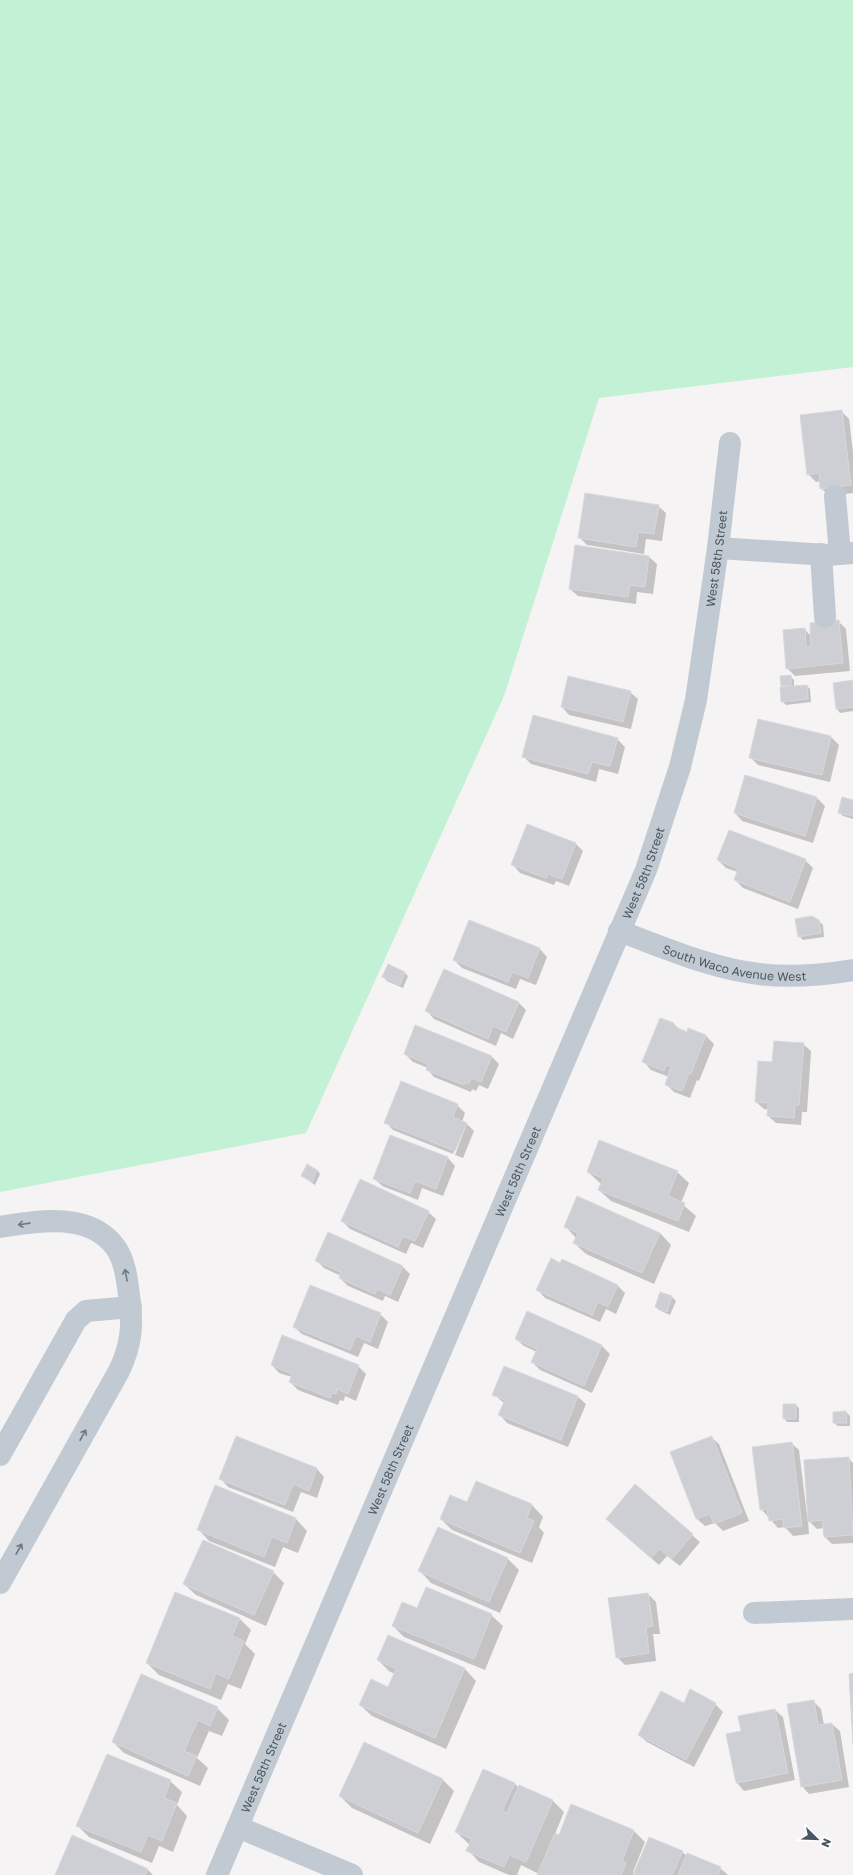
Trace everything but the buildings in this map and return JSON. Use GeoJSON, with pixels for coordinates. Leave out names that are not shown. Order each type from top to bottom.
{"type":"FeatureCollection","features":[{"type":"Feature","properties":{"kind":"street","name":"West 58th Street"},"geometry":{"type":"LineString","coordinates":[[217,1875],[646,870],[682,761],[696,700],[718,548],[730,443]]}},
{"type":"Feature","properties":{"kind":"street"},"geometry":{"type":"LineString","coordinates":[[825,618],[838,554],[835,496]]}},
{"type":"Feature","properties":{"kind":"street"},"geometry":{"type":"LineString","coordinates":[[718,548],[838,554]]}},
{"type":"Feature","properties":{"kind":"street","name":"South Waco Avenue West"},"geometry":{"type":"LineString","coordinates":[[619,931],[721,967],[759,974],[834,974],[853,970]]}},
{"type":"Feature","properties":{"kind":"street"},"geometry":{"type":"LineString","coordinates":[[0,1227],[54,1220],[74,1223],[94,1230],[105,1237],[116,1248],[124,1266],[131,1308],[130,1337],[127,1353],[2,1574]]}},
{"type":"Feature","properties":{"kind":"street"},"geometry":{"type":"LineString","coordinates":[[0,1455],[76,1320],[86,1311],[90,1310],[131,1308]]}},
{"type":"Feature","properties":{"kind":"street"},"geometry":{"type":"LineString","coordinates":[[754,1613],[853,1609]]}},
{"type":"Feature","properties":{"kind":"street"},"geometry":{"type":"LineString","coordinates":[[238,1827],[352,1875]]}},
{"type":"Feature","properties":{"kind":"green space"},"geometry":{"type":"Polygon","coordinates":[[[0,0],[853,0],[853,367],[599,398],[504,696],[306,1133],[0,1192],[0,0]]]}}]}
